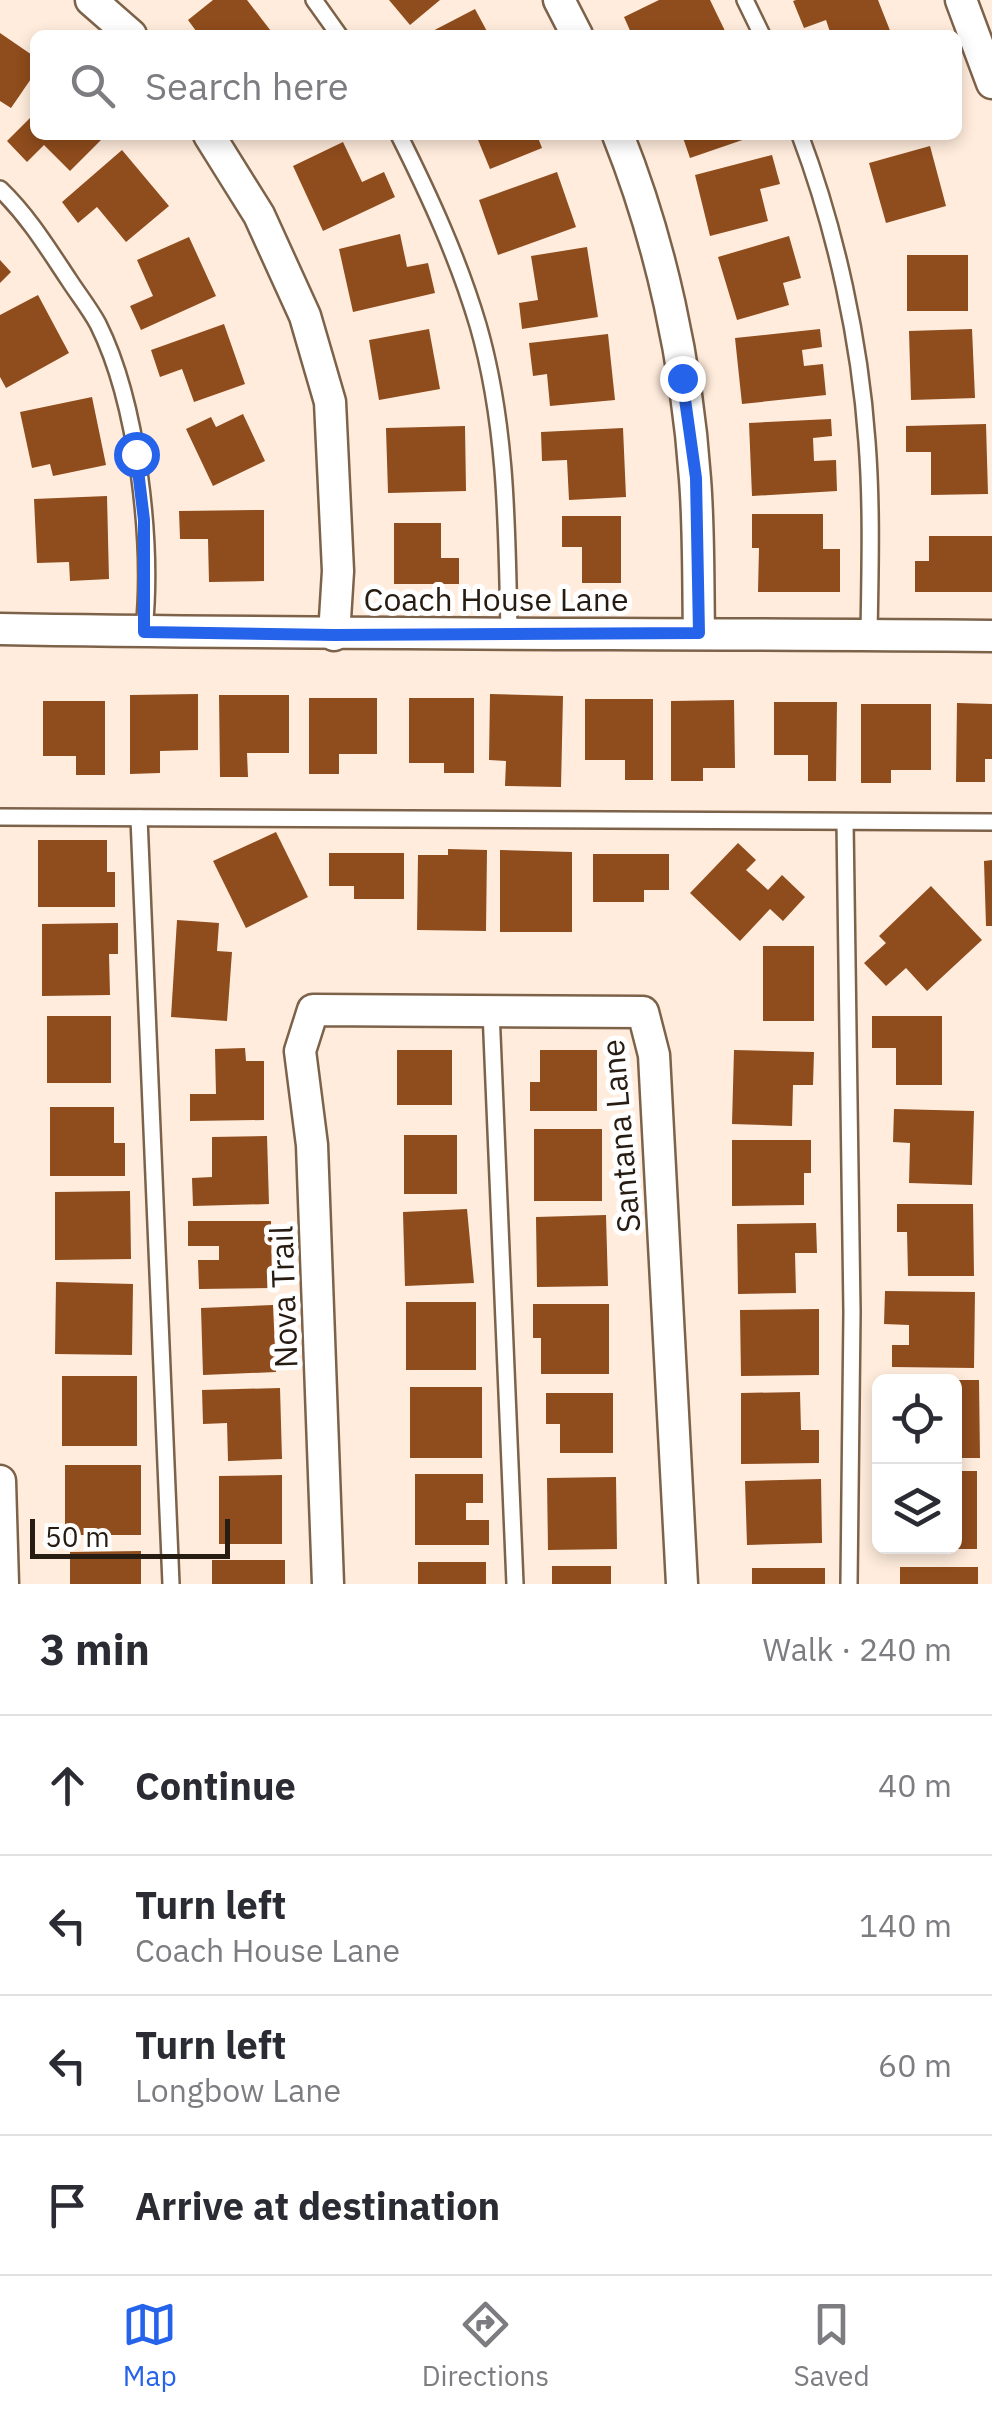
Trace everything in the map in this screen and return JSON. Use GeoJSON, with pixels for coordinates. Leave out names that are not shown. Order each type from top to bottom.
{"type":"FeatureCollection","features":[{"type":"Feature","properties":{"kind":"street"},"geometry":{"type":"LineString","coordinates":[[91,0],[125,30]]}},
{"type":"Feature","properties":{"kind":"street"},"geometry":{"type":"LineString","coordinates":[[558,0],[574,30]]}},
{"type":"Feature","properties":{"kind":"street"},"geometry":{"type":"LineString","coordinates":[[961,0],[992,83]]}},
{"type":"Feature","properties":{"kind":"street"},"geometry":{"type":"LineString","coordinates":[[212,140],[259,215],[305,316],[330,402],[338,571],[334,635]]}},
{"type":"Feature","properties":{"kind":"street"},"geometry":{"type":"LineString","coordinates":[[620,140],[648,221],[682,378],[696,478],[699,633]]}},
{"type":"Feature","properties":{"kind":"street","name":"Coach House Lane"},"geometry":{"type":"LineString","coordinates":[[0,628],[334,635],[992,636]]}},
{"type":"Feature","properties":{"kind":"street","name":"Santana Lane"},"geometry":{"type":"LineString","coordinates":[[314,1010],[644,1012],[654,1055],[682,1584]]}},
{"type":"Feature","properties":{"kind":"street","name":"Nova Trail"},"geometry":{"type":"LineString","coordinates":[[314,1010],[300,1051],[312,1145],[328,1584]]}},
{"type":"Feature","properties":{"kind":"street"},"geometry":{"type":"LineString","coordinates":[[0,1481],[3,1584]]}},
{"type":"Feature","properties":{"kind":"lane"},"geometry":{"type":"LineString","coordinates":[[314,0],[335,30]]}},
{"type":"Feature","properties":{"kind":"lane"},"geometry":{"type":"LineString","coordinates":[[745,0],[760,30]]}},
{"type":"Feature","properties":{"kind":"lane"},"geometry":{"type":"LineString","coordinates":[[401,140],[446,231],[482,342],[496,404],[506,485],[509,634]]}},
{"type":"Feature","properties":{"kind":"lane"},"geometry":{"type":"LineString","coordinates":[[802,140],[831,233],[858,362],[867,442],[869,635]]}},
{"type":"Feature","properties":{"kind":"lane"},"geometry":{"type":"LineString","coordinates":[[0,189],[26,215],[98,324],[118,378],[136,454],[144,520],[144,632]]}},
{"type":"Feature","properties":{"kind":"lane"},"geometry":{"type":"LineString","coordinates":[[0,817],[992,822]]}},
{"type":"Feature","properties":{"kind":"lane"},"geometry":{"type":"LineString","coordinates":[[139,818],[171,1584]]}},
{"type":"Feature","properties":{"kind":"lane"},"geometry":{"type":"LineString","coordinates":[[844,822],[852,1312],[849,1584]]}},
{"type":"Feature","properties":{"kind":"lane"},"geometry":{"type":"LineString","coordinates":[[491,1011],[515,1584]]}},
{"type":"Feature","properties":{"kind":"building"},"geometry":{"type":"Polygon","coordinates":[[[213,0],[247,0],[270,30],[195,30],[188,20],[213,0]]]}},
{"type":"Feature","properties":{"kind":"building"},"geometry":{"type":"Polygon","coordinates":[[[389,0],[440,0],[410,25],[389,0]]]}},
{"type":"Feature","properties":{"kind":"building"},"geometry":{"type":"Polygon","coordinates":[[[659,0],[710,0],[725,30],[630,30],[624,17],[659,0]]]}},
{"type":"Feature","properties":{"kind":"building"},"geometry":{"type":"Polygon","coordinates":[[[878,0],[890,30],[829,30],[826,20],[804,28],[793,1],[878,0]]]}},
{"type":"Feature","properties":{"kind":"building"},"geometry":{"type":"Polygon","coordinates":[[[475,9],[486,30],[435,30],[475,9]]]}},
{"type":"Feature","properties":{"kind":"building"},"geometry":{"type":"Polygon","coordinates":[[[0,33],[30,54],[30,80],[11,108],[0,101],[0,33]]]}},
{"type":"Feature","properties":{"kind":"building"},"geometry":{"type":"Polygon","coordinates":[[[30,118],[30,140],[101,140],[70,171],[44,145],[27,162],[7,141],[30,118]]]}},
{"type":"Feature","properties":{"kind":"building"},"geometry":{"type":"Polygon","coordinates":[[[478,140],[539,140],[542,148],[490,169],[478,140]]]}},
{"type":"Feature","properties":{"kind":"building"},"geometry":{"type":"Polygon","coordinates":[[[684,140],[742,140],[690,158],[684,140]]]}},
{"type":"Feature","properties":{"kind":"building"},"geometry":{"type":"Polygon","coordinates":[[[343,142],[362,182],[384,172],[395,197],[323,231],[293,166],[343,142]]]}},
{"type":"Feature","properties":{"kind":"building"},"geometry":{"type":"Polygon","coordinates":[[[930,146],[946,206],[886,223],[869,163],[930,146]]]}},
{"type":"Feature","properties":{"kind":"building"},"geometry":{"type":"Polygon","coordinates":[[[122,150],[169,206],[126,242],[97,207],[78,223],[62,202],[122,150]]]}},
{"type":"Feature","properties":{"kind":"building"},"geometry":{"type":"Polygon","coordinates":[[[772,155],[780,184],[760,189],[768,221],[710,236],[695,175],[772,155]]]}},
{"type":"Feature","properties":{"kind":"building"},"geometry":{"type":"Polygon","coordinates":[[[557,172],[576,227],[498,255],[479,200],[557,172]]]}},
{"type":"Feature","properties":{"kind":"building"},"geometry":{"type":"Polygon","coordinates":[[[400,234],[407,267],[428,263],[435,293],[353,312],[339,249],[400,234]]]}},
{"type":"Feature","properties":{"kind":"building"},"geometry":{"type":"Polygon","coordinates":[[[789,236],[801,278],[783,283],[789,305],[737,320],[718,257],[789,236]]]}},
{"type":"Feature","properties":{"kind":"building"},"geometry":{"type":"Polygon","coordinates":[[[189,237],[216,296],[141,330],[130,306],[153,296],[137,260],[189,237]]]}},
{"type":"Feature","properties":{"kind":"building"},"geometry":{"type":"Polygon","coordinates":[[[587,247],[598,317],[522,329],[519,303],[538,300],[531,256],[587,247]]]}},
{"type":"Feature","properties":{"kind":"building"},"geometry":{"type":"Polygon","coordinates":[[[907,255],[968,255],[968,311],[907,311],[907,255]]]}},
{"type":"Feature","properties":{"kind":"building"},"geometry":{"type":"Polygon","coordinates":[[[0,260],[11,272],[0,283],[0,260]]]}},
{"type":"Feature","properties":{"kind":"building"},"geometry":{"type":"Polygon","coordinates":[[[38,295],[69,353],[6,388],[0,377],[0,315],[38,295]]]}},
{"type":"Feature","properties":{"kind":"building"},"geometry":{"type":"Polygon","coordinates":[[[224,324],[245,384],[194,402],[182,369],[160,377],[151,350],[224,324]]]}},
{"type":"Feature","properties":{"kind":"building"},"geometry":{"type":"Polygon","coordinates":[[[429,329],[440,389],[379,400],[369,340],[429,329]]]}},
{"type":"Feature","properties":{"kind":"building"},"geometry":{"type":"Polygon","coordinates":[[[820,329],[822,347],[802,350],[804,366],[823,364],[826,395],[742,404],[735,338],[820,329]]]}},
{"type":"Feature","properties":{"kind":"building"},"geometry":{"type":"Polygon","coordinates":[[[972,329],[975,398],[911,400],[909,331],[972,329]]]}},
{"type":"Feature","properties":{"kind":"building"},"geometry":{"type":"Polygon","coordinates":[[[608,334],[615,400],[550,406],[547,374],[533,376],[529,343],[608,334]]]}},
{"type":"Feature","properties":{"kind":"building"},"geometry":{"type":"Polygon","coordinates":[[[92,397],[106,465],[53,476],[50,464],[32,468],[20,412],[92,397]]]}},
{"type":"Feature","properties":{"kind":"building"},"geometry":{"type":"Polygon","coordinates":[[[243,414],[265,461],[213,486],[186,429],[211,417],[216,427],[243,414]]]}},
{"type":"Feature","properties":{"kind":"building"},"geometry":{"type":"Polygon","coordinates":[[[831,419],[832,436],[813,438],[814,461],[836,460],[837,491],[752,496],[749,423],[831,419]]]}},
{"type":"Feature","properties":{"kind":"building"},"geometry":{"type":"Polygon","coordinates":[[[986,424],[988,494],[931,495],[931,452],[906,452],[906,426],[986,424]]]}},
{"type":"Feature","properties":{"kind":"building"},"geometry":{"type":"Polygon","coordinates":[[[465,426],[466,491],[388,493],[386,428],[465,426]]]}},
{"type":"Feature","properties":{"kind":"building"},"geometry":{"type":"Polygon","coordinates":[[[623,428],[626,497],[569,500],[567,460],[542,461],[541,432],[623,428]]]}},
{"type":"Feature","properties":{"kind":"building"},"geometry":{"type":"Polygon","coordinates":[[[107,496],[109,579],[70,581],[69,562],[37,563],[34,499],[107,496]]]}},
{"type":"Feature","properties":{"kind":"building"},"geometry":{"type":"Polygon","coordinates":[[[264,510],[264,581],[209,582],[208,539],[180,539],[179,511],[264,510]]]}},
{"type":"Feature","properties":{"kind":"building"},"geometry":{"type":"Polygon","coordinates":[[[752,514],[823,514],[823,549],[840,549],[840,592],[758,592],[759,548],[752,548],[752,514]]]}},
{"type":"Feature","properties":{"kind":"building"},"geometry":{"type":"Polygon","coordinates":[[[562,516],[621,516],[621,583],[582,583],[582,547],[562,547],[562,516]]]}},
{"type":"Feature","properties":{"kind":"building"},"geometry":{"type":"Polygon","coordinates":[[[394,523],[441,523],[441,558],[459,558],[459,584],[394,584],[394,523]]]}},
{"type":"Feature","properties":{"kind":"building"},"geometry":{"type":"Polygon","coordinates":[[[929,536],[992,536],[992,592],[915,592],[915,561],[929,561],[929,536]]]}},
{"type":"Feature","properties":{"kind":"building"},"geometry":{"type":"Polygon","coordinates":[[[198,694],[198,750],[160,751],[160,773],[130,774],[130,695],[198,694]]]}},
{"type":"Feature","properties":{"kind":"building"},"geometry":{"type":"Polygon","coordinates":[[[490,694],[563,696],[561,787],[505,786],[506,761],[489,760],[490,694]]]}},
{"type":"Feature","properties":{"kind":"building"},"geometry":{"type":"Polygon","coordinates":[[[219,695],[289,695],[289,753],[247,753],[248,777],[220,777],[219,695]]]}},
{"type":"Feature","properties":{"kind":"building"},"geometry":{"type":"Polygon","coordinates":[[[309,698],[377,698],[377,754],[339,754],[339,774],[309,774],[309,698]]]}},
{"type":"Feature","properties":{"kind":"building"},"geometry":{"type":"Polygon","coordinates":[[[409,698],[474,698],[474,773],[444,773],[444,763],[409,763],[409,698]]]}},
{"type":"Feature","properties":{"kind":"building"},"geometry":{"type":"Polygon","coordinates":[[[585,699],[653,699],[653,780],[625,780],[625,760],[585,760],[585,699]]]}},
{"type":"Feature","properties":{"kind":"building"},"geometry":{"type":"Polygon","coordinates":[[[734,700],[735,768],[703,768],[703,781],[671,781],[671,701],[734,700]]]}},
{"type":"Feature","properties":{"kind":"building"},"geometry":{"type":"Polygon","coordinates":[[[43,701],[105,701],[105,775],[76,775],[76,756],[43,756],[43,701]]]}},
{"type":"Feature","properties":{"kind":"building"},"geometry":{"type":"Polygon","coordinates":[[[774,702],[837,702],[836,781],[808,781],[808,755],[774,755],[774,702]]]}},
{"type":"Feature","properties":{"kind":"building"},"geometry":{"type":"Polygon","coordinates":[[[957,703],[992,704],[992,759],[985,759],[985,782],[956,782],[957,703]]]}},
{"type":"Feature","properties":{"kind":"building"},"geometry":{"type":"Polygon","coordinates":[[[861,704],[931,704],[931,770],[891,770],[891,783],[861,783],[861,704]]]}},
{"type":"Feature","properties":{"kind":"building"},"geometry":{"type":"Polygon","coordinates":[[[276,832],[308,897],[246,928],[213,861],[276,832]]]}},
{"type":"Feature","properties":{"kind":"building"},"geometry":{"type":"Polygon","coordinates":[[[38,840],[107,840],[107,872],[115,872],[115,907],[38,907],[38,840]]]}},
{"type":"Feature","properties":{"kind":"building"},"geometry":{"type":"Polygon","coordinates":[[[738,843],[756,860],[746,870],[768,890],[782,875],[805,897],[783,921],[770,909],[740,941],[690,893],[738,843]]]}},
{"type":"Feature","properties":{"kind":"building"},"geometry":{"type":"Polygon","coordinates":[[[448,849],[487,850],[486,931],[417,930],[418,855],[448,855],[448,849]]]}},
{"type":"Feature","properties":{"kind":"building"},"geometry":{"type":"Polygon","coordinates":[[[500,850],[572,852],[572,932],[500,932],[500,850]]]}},
{"type":"Feature","properties":{"kind":"building"},"geometry":{"type":"Polygon","coordinates":[[[329,853],[404,853],[404,899],[354,899],[354,886],[329,886],[329,853]]]}},
{"type":"Feature","properties":{"kind":"building"},"geometry":{"type":"Polygon","coordinates":[[[593,854],[669,854],[669,890],[644,890],[644,902],[593,902],[593,854]]]}},
{"type":"Feature","properties":{"kind":"building"},"geometry":{"type":"Polygon","coordinates":[[[992,860],[992,926],[986,926],[984,861],[992,860]]]}},
{"type":"Feature","properties":{"kind":"building"},"geometry":{"type":"Polygon","coordinates":[[[931,886],[982,940],[927,991],[906,968],[886,986],[864,963],[886,943],[879,936],[931,886]]]}},
{"type":"Feature","properties":{"kind":"building"},"geometry":{"type":"Polygon","coordinates":[[[177,920],[219,923],[217,951],[232,952],[227,1021],[171,1017],[177,920]]]}},
{"type":"Feature","properties":{"kind":"building"},"geometry":{"type":"Polygon","coordinates":[[[118,923],[118,954],[109,954],[110,995],[42,996],[42,924],[118,923]]]}},
{"type":"Feature","properties":{"kind":"building"},"geometry":{"type":"Polygon","coordinates":[[[763,946],[814,946],[814,1021],[763,1021],[763,946]]]}},
{"type":"Feature","properties":{"kind":"building"},"geometry":{"type":"Polygon","coordinates":[[[47,1016],[111,1016],[111,1083],[47,1083],[47,1016]]]}},
{"type":"Feature","properties":{"kind":"building"},"geometry":{"type":"Polygon","coordinates":[[[872,1016],[942,1016],[942,1085],[896,1085],[896,1048],[872,1048],[872,1016]]]}},
{"type":"Feature","properties":{"kind":"building"},"geometry":{"type":"Polygon","coordinates":[[[245,1048],[246,1061],[264,1061],[264,1120],[190,1121],[190,1094],[216,1094],[215,1049],[245,1048]]]}},
{"type":"Feature","properties":{"kind":"building"},"geometry":{"type":"Polygon","coordinates":[[[397,1050],[452,1050],[452,1105],[397,1105],[397,1050]]]}},
{"type":"Feature","properties":{"kind":"building"},"geometry":{"type":"Polygon","coordinates":[[[540,1050],[597,1050],[597,1111],[530,1111],[530,1082],[540,1082],[540,1050]]]}},
{"type":"Feature","properties":{"kind":"building"},"geometry":{"type":"Polygon","coordinates":[[[734,1050],[814,1052],[813,1085],[793,1085],[792,1126],[732,1124],[734,1050]]]}},
{"type":"Feature","properties":{"kind":"building"},"geometry":{"type":"Polygon","coordinates":[[[50,1107],[114,1107],[114,1143],[125,1143],[125,1176],[50,1176],[50,1107]]]}},
{"type":"Feature","properties":{"kind":"building"},"geometry":{"type":"Polygon","coordinates":[[[894,1109],[974,1111],[972,1185],[909,1183],[910,1143],[893,1142],[894,1109]]]}},
{"type":"Feature","properties":{"kind":"building"},"geometry":{"type":"Polygon","coordinates":[[[534,1129],[602,1129],[602,1201],[534,1201],[534,1129]]]}},
{"type":"Feature","properties":{"kind":"building"},"geometry":{"type":"Polygon","coordinates":[[[404,1135],[457,1135],[457,1194],[404,1194],[404,1135]]]}},
{"type":"Feature","properties":{"kind":"building"},"geometry":{"type":"Polygon","coordinates":[[[267,1136],[269,1204],[193,1206],[192,1178],[212,1177],[212,1137],[267,1136]]]}},
{"type":"Feature","properties":{"kind":"building"},"geometry":{"type":"Polygon","coordinates":[[[732,1140],[811,1140],[811,1173],[804,1173],[804,1205],[732,1206],[732,1140]]]}},
{"type":"Feature","properties":{"kind":"building"},"geometry":{"type":"Polygon","coordinates":[[[130,1191],[131,1259],[55,1260],[55,1192],[130,1191]]]}},
{"type":"Feature","properties":{"kind":"building"},"geometry":{"type":"Polygon","coordinates":[[[897,1204],[973,1204],[974,1276],[908,1276],[907,1232],[897,1232],[897,1204]]]}},
{"type":"Feature","properties":{"kind":"building"},"geometry":{"type":"Polygon","coordinates":[[[467,1209],[474,1283],[405,1286],[403,1212],[467,1209]]]}},
{"type":"Feature","properties":{"kind":"building"},"geometry":{"type":"Polygon","coordinates":[[[606,1215],[608,1286],[537,1287],[536,1217],[606,1215]]]}},
{"type":"Feature","properties":{"kind":"building"},"geometry":{"type":"Polygon","coordinates":[[[188,1221],[271,1221],[272,1288],[199,1289],[198,1260],[219,1260],[219,1246],[188,1246],[188,1221]]]}},
{"type":"Feature","properties":{"kind":"building"},"geometry":{"type":"Polygon","coordinates":[[[816,1223],[817,1253],[795,1253],[796,1293],[738,1294],[737,1224],[816,1223]]]}},
{"type":"Feature","properties":{"kind":"building"},"geometry":{"type":"Polygon","coordinates":[[[56,1282],[133,1284],[132,1355],[55,1354],[56,1282]]]}},
{"type":"Feature","properties":{"kind":"building"},"geometry":{"type":"Polygon","coordinates":[[[885,1291],[975,1292],[974,1368],[892,1367],[892,1345],[909,1345],[909,1325],[884,1324],[885,1291]]]}},
{"type":"Feature","properties":{"kind":"building"},"geometry":{"type":"Polygon","coordinates":[[[406,1302],[476,1302],[476,1370],[406,1370],[406,1302]]]}},
{"type":"Feature","properties":{"kind":"building"},"geometry":{"type":"Polygon","coordinates":[[[533,1304],[609,1304],[609,1374],[541,1374],[541,1338],[533,1338],[533,1304]]]}},
{"type":"Feature","properties":{"kind":"building"},"geometry":{"type":"Polygon","coordinates":[[[273,1305],[276,1372],[203,1375],[201,1308],[273,1305]]]}},
{"type":"Feature","properties":{"kind":"building"},"geometry":{"type":"Polygon","coordinates":[[[819,1309],[819,1375],[741,1376],[740,1310],[819,1309]]]}},
{"type":"Feature","properties":{"kind":"building"},"geometry":{"type":"Polygon","coordinates":[[[62,1376],[137,1376],[137,1446],[62,1446],[62,1376]]]}},
{"type":"Feature","properties":{"kind":"building"},"geometry":{"type":"Polygon","coordinates":[[[962,1380],[979,1380],[980,1458],[962,1458],[962,1380]]]}},
{"type":"Feature","properties":{"kind":"building"},"geometry":{"type":"Polygon","coordinates":[[[410,1387],[482,1387],[482,1458],[410,1458],[410,1387]]]}},
{"type":"Feature","properties":{"kind":"building"},"geometry":{"type":"Polygon","coordinates":[[[280,1388],[282,1459],[228,1461],[227,1423],[203,1424],[202,1390],[280,1388]]]}},
{"type":"Feature","properties":{"kind":"building"},"geometry":{"type":"Polygon","coordinates":[[[800,1392],[801,1430],[819,1430],[819,1463],[741,1464],[741,1393],[800,1392]]]}},
{"type":"Feature","properties":{"kind":"building"},"geometry":{"type":"Polygon","coordinates":[[[546,1393],[613,1393],[613,1453],[560,1453],[560,1424],[546,1424],[546,1393]]]}},
{"type":"Feature","properties":{"kind":"building"},"geometry":{"type":"Polygon","coordinates":[[[65,1465],[141,1465],[141,1535],[65,1535],[65,1465]]]}},
{"type":"Feature","properties":{"kind":"building"},"geometry":{"type":"Polygon","coordinates":[[[962,1471],[977,1471],[977,1549],[962,1549],[962,1471]]]}},
{"type":"Feature","properties":{"kind":"building"},"geometry":{"type":"Polygon","coordinates":[[[415,1474],[483,1474],[483,1503],[466,1503],[466,1520],[489,1520],[489,1545],[415,1545],[415,1474]]]}},
{"type":"Feature","properties":{"kind":"building"},"geometry":{"type":"Polygon","coordinates":[[[282,1475],[282,1544],[219,1544],[219,1476],[282,1475]]]}},
{"type":"Feature","properties":{"kind":"building"},"geometry":{"type":"Polygon","coordinates":[[[616,1477],[617,1549],[548,1550],[547,1478],[616,1477]]]}},
{"type":"Feature","properties":{"kind":"building"},"geometry":{"type":"Polygon","coordinates":[[[821,1479],[822,1543],[747,1545],[745,1481],[821,1479]]]}},
{"type":"Feature","properties":{"kind":"building"},"geometry":{"type":"Polygon","coordinates":[[[141,1551],[141,1584],[70,1584],[70,1552],[141,1551]]]}},
{"type":"Feature","properties":{"kind":"building"},"geometry":{"type":"Polygon","coordinates":[[[212,1560],[285,1560],[285,1584],[212,1584],[212,1560]]]}},
{"type":"Feature","properties":{"kind":"building"},"geometry":{"type":"Polygon","coordinates":[[[418,1562],[486,1562],[486,1584],[418,1584],[418,1562]]]}},
{"type":"Feature","properties":{"kind":"building"},"geometry":{"type":"Polygon","coordinates":[[[552,1566],[611,1566],[611,1584],[552,1584],[552,1566]]]}},
{"type":"Feature","properties":{"kind":"building"},"geometry":{"type":"Polygon","coordinates":[[[900,1567],[978,1567],[978,1584],[900,1584],[900,1567]]]}},
{"type":"Feature","properties":{"kind":"building"},"geometry":{"type":"Polygon","coordinates":[[[752,1568],[825,1568],[825,1584],[752,1584],[752,1568]]]}},
{"type":"Feature","properties":{"kind":"route"},"geometry":{"type":"LineString","coordinates":[[136,454],[144,520],[144,632],[699,633],[696,478],[682,378]]}}]}
